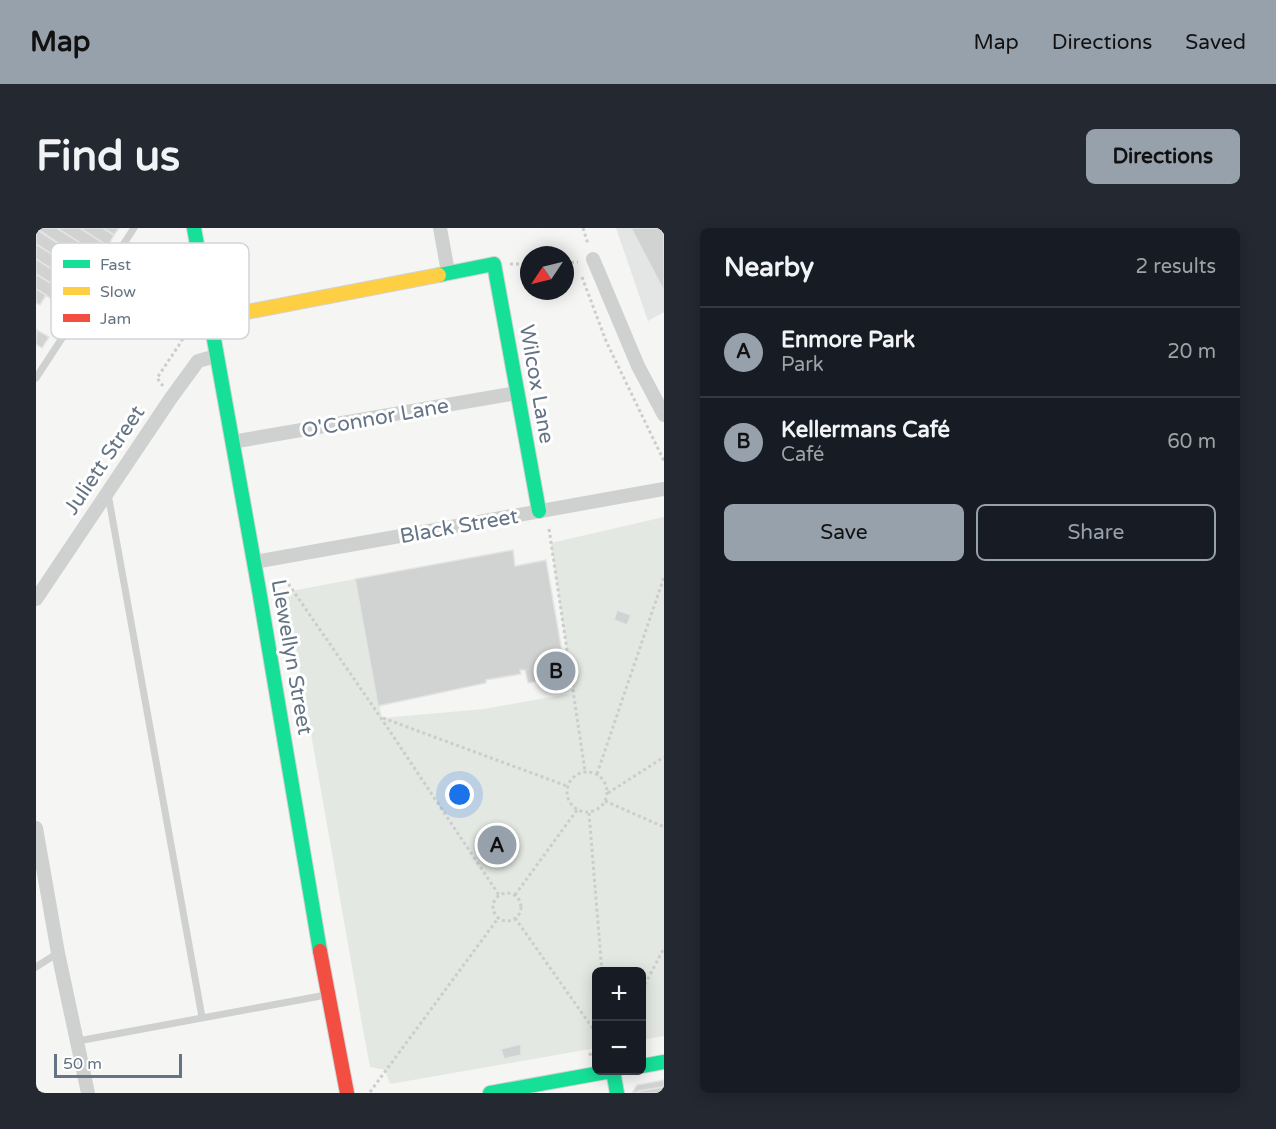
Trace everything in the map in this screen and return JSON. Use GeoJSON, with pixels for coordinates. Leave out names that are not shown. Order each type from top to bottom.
{"type":"FeatureCollection","features":[{"type":"Feature","properties":{"kind":"street","name":"Llewellyn Street"},"geometry":{"type":"LineString","coordinates":[[194,228],[197,243]]}},
{"type":"Feature","properties":{"kind":"street"},"geometry":{"type":"LineString","coordinates":[[249,311],[448,272],[440,228]]}},
{"type":"Feature","properties":{"kind":"street"},"geometry":{"type":"LineString","coordinates":[[593,259],[638,366],[664,415]]}},
{"type":"Feature","properties":{"kind":"street","name":"Wilcox Lane"},"geometry":{"type":"LineString","coordinates":[[448,272],[494,264],[539,511]]}},
{"type":"Feature","properties":{"kind":"street","name":"Llewellyn Street"},"geometry":{"type":"LineString","coordinates":[[213,339],[347,1093]]}},
{"type":"Feature","properties":{"kind":"street","name":"Juliett Street"},"geometry":{"type":"LineString","coordinates":[[36,599],[198,361],[216,356]]}},
{"type":"Feature","properties":{"kind":"street","name":"O'Connor Lane"},"geometry":{"type":"LineString","coordinates":[[232,442],[517,393]]}},
{"type":"Feature","properties":{"kind":"street","name":"Black Street"},"geometry":{"type":"LineString","coordinates":[[254,562],[664,489]]}},
{"type":"Feature","properties":{"kind":"street"},"geometry":{"type":"LineString","coordinates":[[36,828],[58,953],[88,1093]]}},
{"type":"Feature","properties":{"kind":"street"},"geometry":{"type":"LineString","coordinates":[[646,1065],[664,1062]]}},
{"type":"Feature","properties":{"kind":"street"},"geometry":{"type":"LineString","coordinates":[[490,1093],[592,1075]]}},
{"type":"Feature","properties":{"kind":"street"},"geometry":{"type":"LineString","coordinates":[[615,1075],[617,1093]]}},
{"type":"Feature","properties":{"kind":"street"},"geometry":{"type":"LineString","coordinates":[[557,1080],[581,1092]]}},
{"type":"Feature","properties":{"kind":"lane"},"geometry":{"type":"LineString","coordinates":[[124,243],[134,228]]}},
{"type":"Feature","properties":{"kind":"lane"},"geometry":{"type":"LineString","coordinates":[[36,378],[61,339]]}},
{"type":"Feature","properties":{"kind":"lane"},"geometry":{"type":"LineString","coordinates":[[108,492],[202,1017]]}},
{"type":"Feature","properties":{"kind":"lane"},"geometry":{"type":"LineString","coordinates":[[36,968],[58,953]]}},
{"type":"Feature","properties":{"kind":"lane"},"geometry":{"type":"LineString","coordinates":[[78,1041],[328,994]]}},
{"type":"Feature","properties":{"kind":"path"},"geometry":{"type":"LineString","coordinates":[[157,378],[183,339]]}},
{"type":"Feature","properties":{"kind":"path"},"geometry":{"type":"LineString","coordinates":[[549,530],[585,771]]}},
{"type":"Feature","properties":{"kind":"path"},"geometry":{"type":"LineString","coordinates":[[597,774],[664,577]]}},
{"type":"Feature","properties":{"kind":"path"},"geometry":{"type":"LineString","coordinates":[[285,579],[499,895]]}},
{"type":"Feature","properties":{"kind":"path"},"geometry":{"type":"LineString","coordinates":[[552,585],[557,585]]}},
{"type":"Feature","properties":{"kind":"path"},"geometry":{"type":"LineString","coordinates":[[381,718],[567,786]]}},
{"type":"Feature","properties":{"kind":"path"},"geometry":{"type":"LineString","coordinates":[[607,793],[664,757]]}},
{"type":"Feature","properties":{"kind":"path"},"geometry":{"type":"LineString","coordinates":[[585,771],[597,774],[605,785],[607,793],[605,801],[597,810],[588,813],[578,810],[568,802],[567,786],[572,778],[585,771]]}},
{"type":"Feature","properties":{"kind":"path"},"geometry":{"type":"LineString","coordinates":[[605,801],[664,827]]}},
{"type":"Feature","properties":{"kind":"path"},"geometry":{"type":"LineString","coordinates":[[515,895],[578,810]]}},
{"type":"Feature","properties":{"kind":"path"},"geometry":{"type":"LineString","coordinates":[[588,813],[602,967]]}},
{"type":"Feature","properties":{"kind":"path"},"geometry":{"type":"LineString","coordinates":[[505,893],[515,895],[519,899],[521,907],[515,918],[507,920],[499,917],[494,910],[499,895],[505,893]]}},
{"type":"Feature","properties":{"kind":"path"},"geometry":{"type":"LineString","coordinates":[[370,1092],[499,917]]}},
{"type":"Feature","properties":{"kind":"path"},"geometry":{"type":"LineString","coordinates":[[515,918],[592,1026]]}},
{"type":"Feature","properties":{"kind":"path"},"geometry":{"type":"LineString","coordinates":[[646,982],[664,948]]}},
{"type":"Feature","properties":{"kind":"shaded area"},"geometry":{"type":"Polygon","coordinates":[[[616,228],[664,228],[664,312],[648,321],[616,228]]]}},
{"type":"Feature","properties":{"kind":"shaded area"},"geometry":{"type":"Polygon","coordinates":[[[664,517],[664,1036],[646,1039],[646,967],[592,967],[592,1049],[390,1084],[385,1070],[370,1067],[286,592],[355,579],[382,718],[484,709],[573,693],[551,543],[664,517]]]}},
{"type":"Feature","properties":{"kind":"building"},"geometry":{"type":"Polygon","coordinates":[[[36,228],[57,228],[81,243],[58,243],[36,228]]]}},
{"type":"Feature","properties":{"kind":"building"},"geometry":{"type":"Polygon","coordinates":[[[57,228],[80,228],[103,243],[81,243],[57,228]]]}},
{"type":"Feature","properties":{"kind":"building"},"geometry":{"type":"Polygon","coordinates":[[[80,228],[103,228],[114,235],[110,243],[103,243],[80,228]]]}},
{"type":"Feature","properties":{"kind":"building"},"geometry":{"type":"Polygon","coordinates":[[[103,228],[119,228],[114,235],[103,228]]]}},
{"type":"Feature","properties":{"kind":"building"},"geometry":{"type":"Polygon","coordinates":[[[631,228],[664,228],[664,291],[631,228]]]}},
{"type":"Feature","properties":{"kind":"building"},"geometry":{"type":"Polygon","coordinates":[[[36,229],[57,243],[51,243],[51,254],[36,244],[36,229]]]}},
{"type":"Feature","properties":{"kind":"building"},"geometry":{"type":"Polygon","coordinates":[[[36,244],[51,254],[51,269],[36,259],[36,244]]]}},
{"type":"Feature","properties":{"kind":"building"},"geometry":{"type":"Polygon","coordinates":[[[36,259],[51,269],[51,283],[36,274],[36,259]]]}},
{"type":"Feature","properties":{"kind":"building"},"geometry":{"type":"Polygon","coordinates":[[[36,274],[51,283],[51,299],[36,289],[36,274]]]}},
{"type":"Feature","properties":{"kind":"building"},"geometry":{"type":"Polygon","coordinates":[[[36,289],[46,295],[40,305],[36,303],[36,289]]]}},
{"type":"Feature","properties":{"kind":"building"},"geometry":{"type":"Polygon","coordinates":[[[37,330],[49,337],[42,348],[36,344],[37,330]]]}},
{"type":"Feature","properties":{"kind":"building"},"geometry":{"type":"Polygon","coordinates":[[[513,550],[515,566],[546,560],[564,663],[555,664],[554,678],[528,683],[525,670],[520,670],[521,674],[486,680],[486,683],[378,706],[355,579],[513,550]]]}},
{"type":"Feature","properties":{"kind":"building"},"geometry":{"type":"Polygon","coordinates":[[[617,610],[631,615],[627,625],[614,620],[617,610]]]}},
{"type":"Feature","properties":{"kind":"building"},"geometry":{"type":"Polygon","coordinates":[[[521,1044],[521,1055],[504,1059],[501,1049],[521,1044]]]}},
{"type":"Feature","properties":{"kind":"building"},"geometry":{"type":"Polygon","coordinates":[[[664,1080],[664,1087],[632,1093],[637,1085],[664,1080]]]}},
{"type":"Feature","properties":{"kind":"building"},"geometry":{"type":"Polygon","coordinates":[[[664,1087],[664,1093],[638,1093],[639,1091],[664,1087]]]}},
{"type":"Feature","properties":{"kind":"traffic: fast"},"geometry":{"type":"LineString","coordinates":[[194,228],[197,243]]}},
{"type":"Feature","properties":{"kind":"traffic: fast"},"geometry":{"type":"LineString","coordinates":[[439,275],[494,264],[539,511]]}},
{"type":"Feature","properties":{"kind":"traffic: fast"},"geometry":{"type":"LineString","coordinates":[[214,339],[320,951]]}},
{"type":"Feature","properties":{"kind":"traffic: fast"},"geometry":{"type":"LineString","coordinates":[[646,1065],[664,1062]]}},
{"type":"Feature","properties":{"kind":"traffic: fast"},"geometry":{"type":"LineString","coordinates":[[490,1093],[592,1075]]}},
{"type":"Feature","properties":{"kind":"traffic: fast"},"geometry":{"type":"LineString","coordinates":[[614,1075],[617,1093]]}},
{"type":"Feature","properties":{"kind":"traffic: slow"},"geometry":{"type":"LineString","coordinates":[[249,312],[439,275]]}},
{"type":"Feature","properties":{"kind":"traffic: jam"},"geometry":{"type":"LineString","coordinates":[[320,951],[347,1093]]}},
{"type":"Feature","properties":{"kind":"place","name":"Kellermans Café"},"geometry":{"type":"Point","coordinates":[556,671]}},
{"type":"Feature","properties":{"kind":"place","name":"Enmore Park"},"geometry":{"type":"Point","coordinates":[497,845]}}]}
